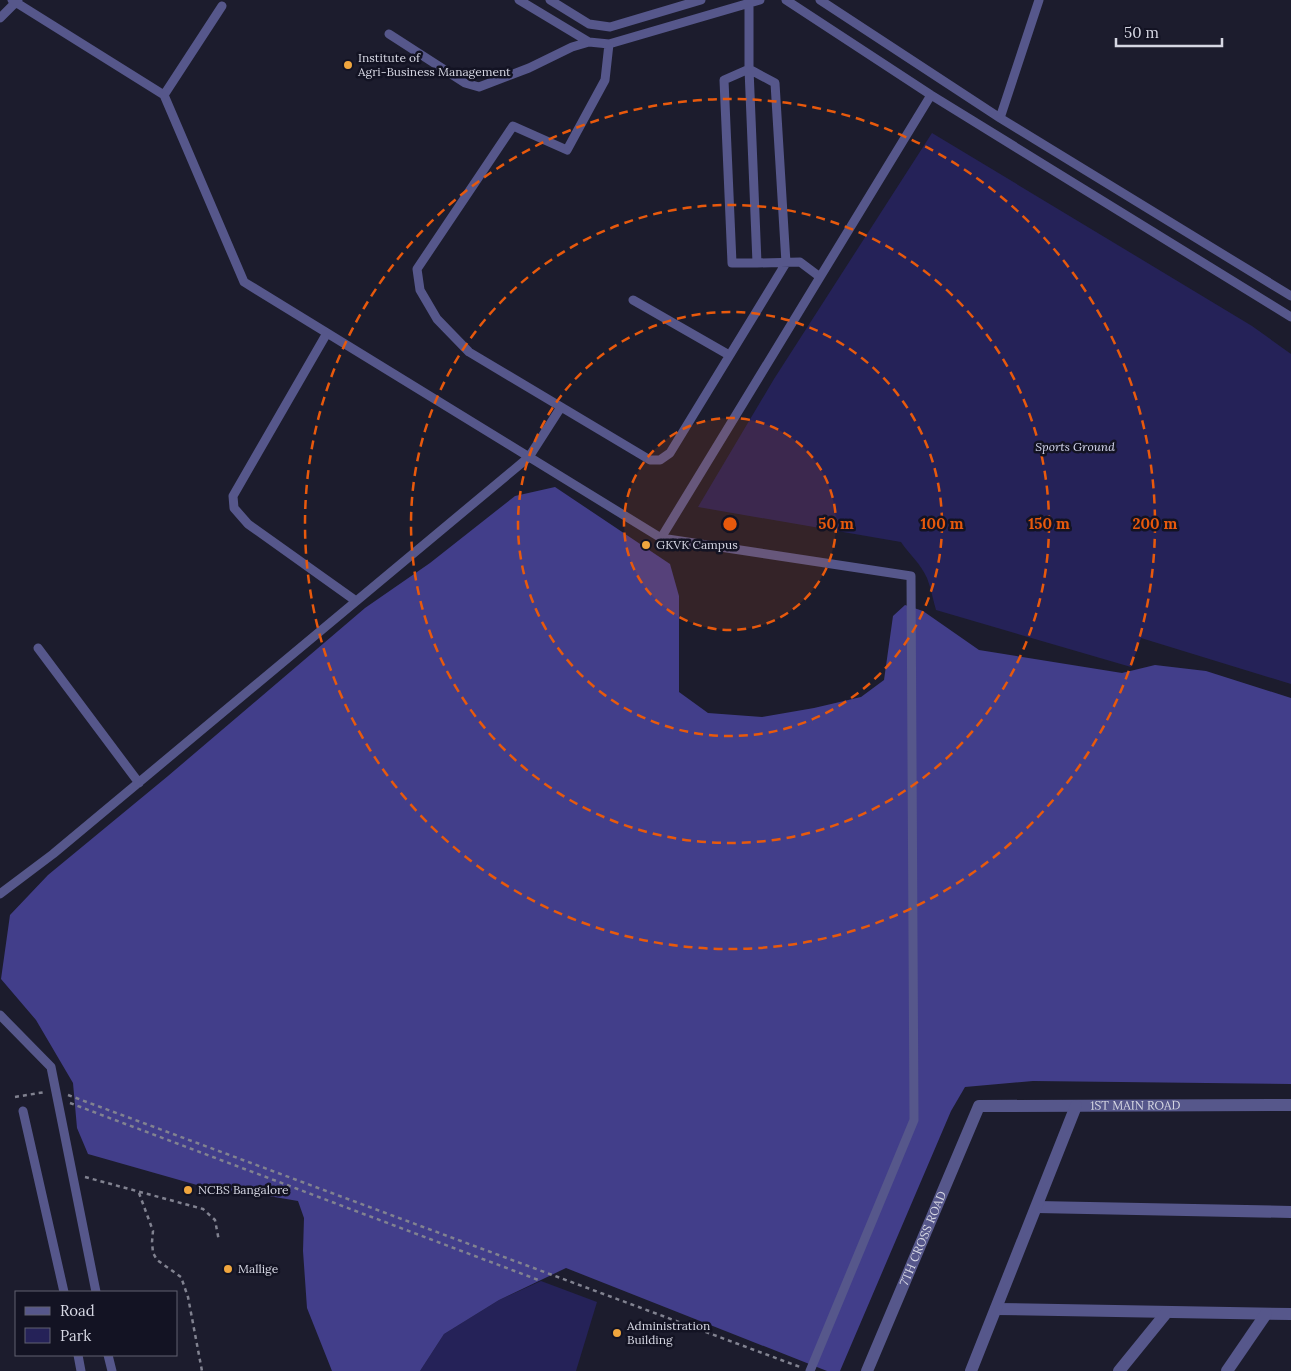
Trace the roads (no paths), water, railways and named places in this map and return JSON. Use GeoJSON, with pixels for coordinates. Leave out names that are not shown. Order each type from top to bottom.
{"type":"FeatureCollection","features":[{"type":"Feature","properties":{"kind":"street","name":"1ST MAIN ROAD"},"geometry":{"type":"LineString","coordinates":[[979,1106],[1291,1105]]}},
{"type":"Feature","properties":{"kind":"street","name":"7TH CROSS ROAD"},"geometry":{"type":"LineString","coordinates":[[867,1371],[979,1106]]}},
{"type":"Feature","properties":{"kind":"street"},"geometry":{"type":"LineString","coordinates":[[971,1371],[1076,1106]]}},
{"type":"Feature","properties":{"kind":"street"},"geometry":{"type":"LineString","coordinates":[[1037,1206],[1291,1212]]}},
{"type":"Feature","properties":{"kind":"street"},"geometry":{"type":"LineString","coordinates":[[996,1310],[1291,1314]]}},
{"type":"Feature","properties":{"kind":"street"},"geometry":{"type":"LineString","coordinates":[[1119,1371],[1167,1312]]}},
{"type":"Feature","properties":{"kind":"street"},"geometry":{"type":"LineString","coordinates":[[1227,1371],[1266,1314]]}},
{"type":"Feature","properties":{"kind":"lane"},"geometry":{"type":"LineString","coordinates":[[519,0],[589,42]]}},
{"type":"Feature","properties":{"kind":"lane"},"geometry":{"type":"LineString","coordinates":[[550,0],[589,24],[610,27],[701,0]]}},
{"type":"Feature","properties":{"kind":"lane"},"geometry":{"type":"LineString","coordinates":[[389,34],[465,83],[478,87],[528,68],[572,47],[589,42],[609,44],[760,0]]}},
{"type":"Feature","properties":{"kind":"lane"},"geometry":{"type":"LineString","coordinates":[[786,0],[931,95],[1291,317]]}},
{"type":"Feature","properties":{"kind":"lane"},"geometry":{"type":"LineString","coordinates":[[820,0],[1000,118],[1291,296]]}},
{"type":"Feature","properties":{"kind":"lane"},"geometry":{"type":"LineString","coordinates":[[1000,118],[1039,0]]}},
{"type":"Feature","properties":{"kind":"lane"},"geometry":{"type":"LineString","coordinates":[[0,18],[15,1],[164,95],[244,282],[528,458],[661,538],[911,576],[914,1120],[810,1371]]}},
{"type":"Feature","properties":{"kind":"lane"},"geometry":{"type":"LineString","coordinates":[[748,3],[757,263]]}},
{"type":"Feature","properties":{"kind":"lane"},"geometry":{"type":"LineString","coordinates":[[164,95],[222,6]]}},
{"type":"Feature","properties":{"kind":"lane"},"geometry":{"type":"LineString","coordinates":[[609,44],[606,80],[567,150],[513,126],[418,269],[420,290],[437,319],[469,352],[650,460],[660,460],[670,453],[786,263],[775,83],[749,69]]}},
{"type":"Feature","properties":{"kind":"lane"},"geometry":{"type":"LineString","coordinates":[[749,69],[724,80],[732,263],[800,262],[820,277]]}},
{"type":"Feature","properties":{"kind":"lane"},"geometry":{"type":"LineString","coordinates":[[661,538],[931,95]]}},
{"type":"Feature","properties":{"kind":"lane"},"geometry":{"type":"LineString","coordinates":[[633,300],[729,355]]}},
{"type":"Feature","properties":{"kind":"lane"},"geometry":{"type":"LineString","coordinates":[[327,333],[233,496],[234,508],[248,524],[356,601]]}},
{"type":"Feature","properties":{"kind":"lane"},"geometry":{"type":"LineString","coordinates":[[0,894],[53,854],[528,458],[560,407]]}},
{"type":"Feature","properties":{"kind":"lane"},"geometry":{"type":"LineString","coordinates":[[38,648],[139,782]]}},
{"type":"Feature","properties":{"kind":"lane"},"geometry":{"type":"LineString","coordinates":[[0,1015],[51,1067],[96,1291]]}},
{"type":"Feature","properties":{"kind":"lane"},"geometry":{"type":"LineString","coordinates":[[24,1111],[64,1291]]}},
{"type":"Feature","properties":{"kind":"lane"},"geometry":{"type":"LineString","coordinates":[[78,1356],[81,1371]]}},
{"type":"Feature","properties":{"kind":"lane"},"geometry":{"type":"LineString","coordinates":[[108,1356],[112,1371]]}},
{"type":"Feature","properties":{"kind":"place","name":"Institute of Agri-Business Management"},"geometry":{"type":"Point","coordinates":[348,65]}},
{"type":"Feature","properties":{"kind":"place","name":"GKVK Campus"},"geometry":{"type":"Point","coordinates":[646,545]}},
{"type":"Feature","properties":{"kind":"place","name":"NCBS Bangalore"},"geometry":{"type":"Point","coordinates":[188,1190]}},
{"type":"Feature","properties":{"kind":"place","name":"Mallige"},"geometry":{"type":"Point","coordinates":[228,1269]}},
{"type":"Feature","properties":{"kind":"place","name":"Administration Building"},"geometry":{"type":"Point","coordinates":[617,1333]}},
{"type":"Feature","properties":{"kind":"park label","name":"Sports Ground"},"geometry":{"type":"Point","coordinates":[1075,447]}}]}
